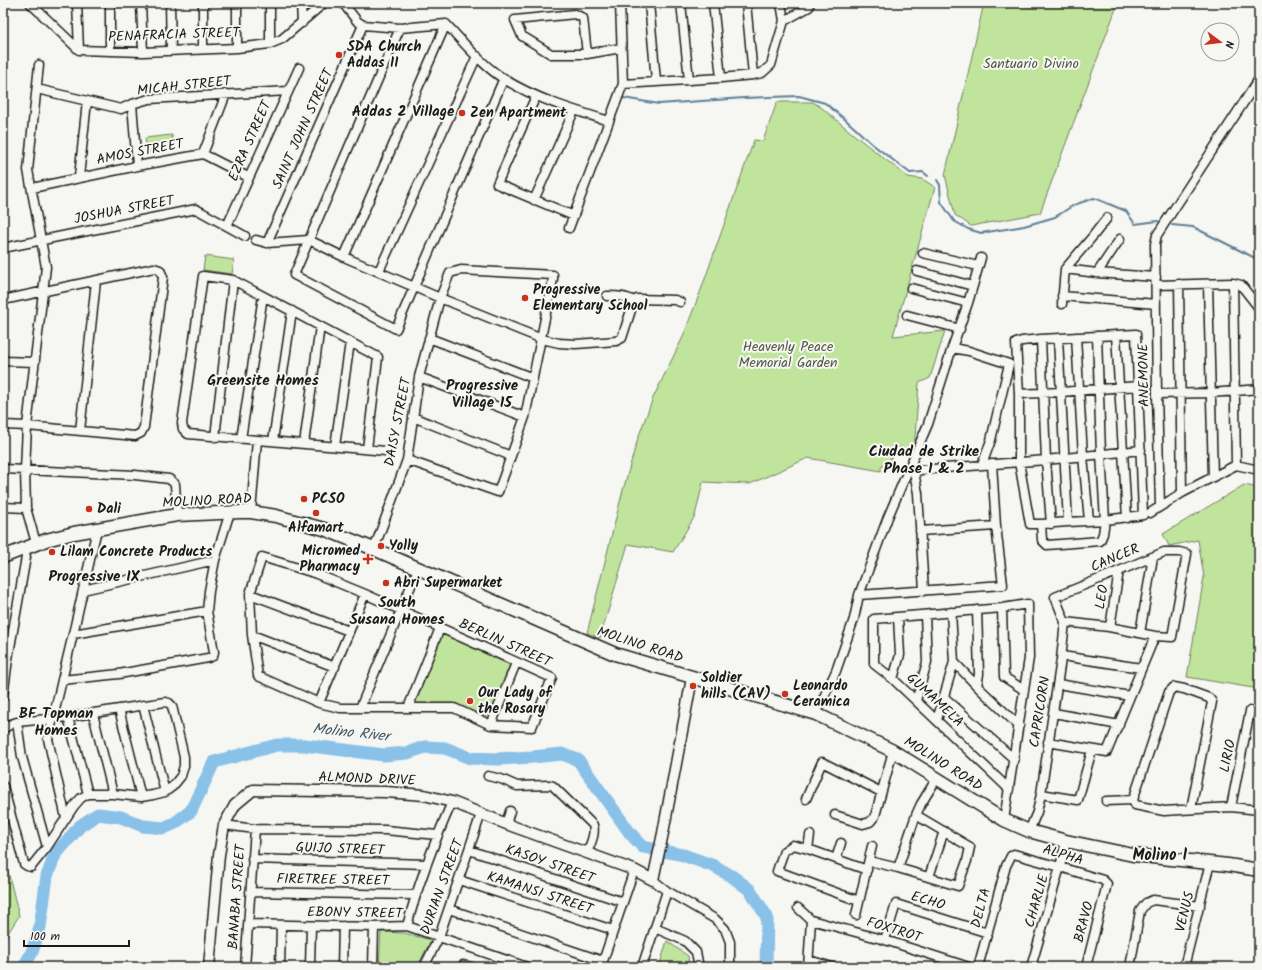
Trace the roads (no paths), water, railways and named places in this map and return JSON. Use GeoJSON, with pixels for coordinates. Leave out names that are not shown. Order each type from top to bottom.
{"type":"FeatureCollection","features":[{"type":"Feature","properties":{"kind":"main road","name":"MOLINO ROAD"},"geometry":{"type":"LineString","coordinates":[[3,556],[36,543],[74,533],[177,515],[251,512],[276,516],[324,529],[615,654],[816,714],[893,751],[1004,820],[1029,832],[1066,842],[1133,855],[1210,862],[1259,870]]}},
{"type":"Feature","properties":{"kind":"street"},"geometry":{"type":"LineString","coordinates":[[30,3],[79,50]]}},
{"type":"Feature","properties":{"kind":"street"},"geometry":{"type":"LineString","coordinates":[[77,3],[79,50]]}},
{"type":"Feature","properties":{"kind":"street"},"geometry":{"type":"LineString","coordinates":[[110,3],[110,51]]}},
{"type":"Feature","properties":{"kind":"street"},"geometry":{"type":"LineString","coordinates":[[141,3],[143,52]]}},
{"type":"Feature","properties":{"kind":"street"},"geometry":{"type":"LineString","coordinates":[[170,3],[171,51]]}},
{"type":"Feature","properties":{"kind":"street"},"geometry":{"type":"LineString","coordinates":[[203,3],[203,49]]}},
{"type":"Feature","properties":{"kind":"street"},"geometry":{"type":"LineString","coordinates":[[236,3],[237,48]]}},
{"type":"Feature","properties":{"kind":"street"},"geometry":{"type":"LineString","coordinates":[[270,3],[270,44]]}},
{"type":"Feature","properties":{"kind":"street"},"geometry":{"type":"LineString","coordinates":[[302,3],[302,23]]}},
{"type":"Feature","properties":{"kind":"street","name":"PENAFRACIA STREET"},"geometry":{"type":"LineString","coordinates":[[79,50],[143,52],[237,48],[270,44],[282,39],[324,3]]}},
{"type":"Feature","properties":{"kind":"street"},"geometry":{"type":"LineString","coordinates":[[569,228],[623,84],[621,48],[622,3]]}},
{"type":"Feature","properties":{"kind":"street"},"geometry":{"type":"LineString","coordinates":[[649,3],[656,81]]}},
{"type":"Feature","properties":{"kind":"street"},"geometry":{"type":"LineString","coordinates":[[681,3],[689,80]]}},
{"type":"Feature","properties":{"kind":"street"},"geometry":{"type":"LineString","coordinates":[[714,3],[721,78]]}},
{"type":"Feature","properties":{"kind":"street"},"geometry":{"type":"LineString","coordinates":[[746,3],[753,75]]}},
{"type":"Feature","properties":{"kind":"street"},"geometry":{"type":"LineString","coordinates":[[623,84],[721,78],[762,73],[771,65],[784,21],[780,3]]}},
{"type":"Feature","properties":{"kind":"street"},"geometry":{"type":"LineString","coordinates":[[784,21],[809,7],[808,3]]}},
{"type":"Feature","properties":{"kind":"street"},"geometry":{"type":"LineString","coordinates":[[348,9],[357,21],[363,25],[400,28],[446,24]]}},
{"type":"Feature","properties":{"kind":"street"},"geometry":{"type":"LineString","coordinates":[[587,54],[583,18],[575,14],[516,20],[522,36],[551,54],[587,54],[621,48]]}},
{"type":"Feature","properties":{"kind":"street"},"geometry":{"type":"LineString","coordinates":[[446,24],[477,56],[504,78],[536,96],[609,121]]}},
{"type":"Feature","properties":{"kind":"street"},"geometry":{"type":"LineString","coordinates":[[344,257],[446,24]]}},
{"type":"Feature","properties":{"kind":"street","name":"SAINT JOHN STREET"},"geometry":{"type":"LineString","coordinates":[[267,242],[363,25]]}},
{"type":"Feature","properties":{"kind":"street"},"geometry":{"type":"LineString","coordinates":[[400,28],[294,276],[396,330],[504,78]]}},
{"type":"Feature","properties":{"kind":"street"},"geometry":{"type":"LineString","coordinates":[[379,271],[477,56]]}},
{"type":"Feature","properties":{"kind":"street"},"geometry":{"type":"LineString","coordinates":[[36,543],[26,508],[25,470],[27,426],[46,267],[28,170],[39,66]]}},
{"type":"Feature","properties":{"kind":"street","name":"EZRA STREET"},"geometry":{"type":"LineString","coordinates":[[227,226],[248,177],[299,68]]}},
{"type":"Feature","properties":{"kind":"street","name":"ANEMONE"},"geometry":{"type":"LineString","coordinates":[[1160,506],[1155,244],[1157,235],[1259,78]]}},
{"type":"Feature","properties":{"kind":"street","name":"MICAH STREET"},"geometry":{"type":"LineString","coordinates":[[37,89],[122,109],[132,104],[149,100],[288,90]]}},
{"type":"Feature","properties":{"kind":"street"},"geometry":{"type":"LineString","coordinates":[[203,154],[226,94]]}},
{"type":"Feature","properties":{"kind":"street"},"geometry":{"type":"LineString","coordinates":[[536,96],[496,184],[574,216]]}},
{"type":"Feature","properties":{"kind":"street"},"geometry":{"type":"LineString","coordinates":[[79,177],[86,101]]}},
{"type":"Feature","properties":{"kind":"street"},"geometry":{"type":"LineString","coordinates":[[132,104],[137,166]]}},
{"type":"Feature","properties":{"kind":"street"},"geometry":{"type":"LineString","coordinates":[[534,200],[574,110]]}},
{"type":"Feature","properties":{"kind":"street","name":"AMOS STREET"},"geometry":{"type":"LineString","coordinates":[[32,188],[79,177],[203,154],[248,177]]}},
{"type":"Feature","properties":{"kind":"street","name":"JOSHUA STREET"},"geometry":{"type":"LineString","coordinates":[[3,248],[196,209],[245,236]]}},
{"type":"Feature","properties":{"kind":"street"},"geometry":{"type":"LineString","coordinates":[[1107,218],[1094,236],[1065,269],[1062,300],[1156,304]]}},
{"type":"Feature","properties":{"kind":"street"},"geometry":{"type":"LineString","coordinates":[[1097,273],[1120,239]]}},
{"type":"Feature","properties":{"kind":"street"},"geometry":{"type":"LineString","coordinates":[[256,240],[267,242],[309,240],[344,257],[440,298],[542,339],[559,343],[576,344],[616,341],[622,338],[634,301]]}},
{"type":"Feature","properties":{"kind":"street"},"geometry":{"type":"LineString","coordinates":[[816,714],[836,671],[854,619],[859,595],[888,517],[911,471],[928,424],[952,348],[960,329],[980,262],[923,252]]}},
{"type":"Feature","properties":{"kind":"street"},"geometry":{"type":"LineString","coordinates":[[3,300],[154,268],[160,270],[163,277],[144,427],[141,433],[135,436],[3,425]]}},
{"type":"Feature","properties":{"kind":"street"},"geometry":{"type":"LineString","coordinates":[[1065,269],[1180,284],[1233,283],[1241,285],[1259,308]]}},
{"type":"Feature","properties":{"kind":"street","name":"DAISY STREET"},"geometry":{"type":"LineString","coordinates":[[374,550],[407,460],[419,377],[440,298],[450,274],[461,270],[553,275],[542,339]]}},
{"type":"Feature","properties":{"kind":"street"},"geometry":{"type":"LineString","coordinates":[[917,271],[973,286]]}},
{"type":"Feature","properties":{"kind":"street"},"geometry":{"type":"LineString","coordinates":[[366,449],[378,357],[233,280],[203,276],[182,423],[183,429],[188,434],[386,451]]}},
{"type":"Feature","properties":{"kind":"street"},"geometry":{"type":"LineString","coordinates":[[215,437],[233,280]]}},
{"type":"Feature","properties":{"kind":"street"},"geometry":{"type":"LineString","coordinates":[[80,431],[96,281]]}},
{"type":"Feature","properties":{"kind":"street"},"geometry":{"type":"LineString","coordinates":[[1233,283],[1236,465]]}},
{"type":"Feature","properties":{"kind":"street"},"geometry":{"type":"LineString","coordinates":[[1180,284],[1182,493]]}},
{"type":"Feature","properties":{"kind":"street"},"geometry":{"type":"LineString","coordinates":[[1208,284],[1213,477]]}},
{"type":"Feature","properties":{"kind":"street"},"geometry":{"type":"LineString","coordinates":[[911,288],[968,303]]}},
{"type":"Feature","properties":{"kind":"street"},"geometry":{"type":"LineString","coordinates":[[241,439],[263,296]]}},
{"type":"Feature","properties":{"kind":"street"},"geometry":{"type":"LineString","coordinates":[[607,296],[619,296],[629,298],[634,301]]}},
{"type":"Feature","properties":{"kind":"street"},"geometry":{"type":"LineString","coordinates":[[634,301],[637,299],[675,300],[680,302]]}},
{"type":"Feature","properties":{"kind":"street"},"geometry":{"type":"LineString","coordinates":[[274,441],[292,311]]}},
{"type":"Feature","properties":{"kind":"street"},"geometry":{"type":"LineString","coordinates":[[907,315],[960,329]]}},
{"type":"Feature","properties":{"kind":"street"},"geometry":{"type":"LineString","coordinates":[[304,444],[320,326]]}},
{"type":"Feature","properties":{"kind":"street"},"geometry":{"type":"LineString","coordinates":[[1136,334],[1144,515],[1105,520],[1032,525],[1029,523],[1019,462],[1019,394],[1016,343],[1041,339],[1116,335],[1136,334]]}},
{"type":"Feature","properties":{"kind":"street"},"geometry":{"type":"LineString","coordinates":[[1116,335],[1127,518]]}},
{"type":"Feature","properties":{"kind":"street"},"geometry":{"type":"LineString","coordinates":[[1041,524],[1042,540],[1047,545],[1100,541],[1103,534],[1105,520],[1098,336]]}},
{"type":"Feature","properties":{"kind":"street"},"geometry":{"type":"LineString","coordinates":[[1076,337],[1083,456],[1089,521]]}},
{"type":"Feature","properties":{"kind":"street"},"geometry":{"type":"LineString","coordinates":[[430,338],[533,378]]}},
{"type":"Feature","properties":{"kind":"street"},"geometry":{"type":"LineString","coordinates":[[407,460],[498,492],[525,417],[542,339]]}},
{"type":"Feature","properties":{"kind":"street"},"geometry":{"type":"LineString","coordinates":[[1041,339],[1046,460],[1051,524]]}},
{"type":"Feature","properties":{"kind":"street"},"geometry":{"type":"LineString","coordinates":[[1058,339],[1068,522]]}},
{"type":"Feature","properties":{"kind":"street"},"geometry":{"type":"LineString","coordinates":[[335,446],[350,342]]}},
{"type":"Feature","properties":{"kind":"street"},"geometry":{"type":"LineString","coordinates":[[952,348],[969,351],[1009,364],[991,440],[982,465]]}},
{"type":"Feature","properties":{"kind":"street"},"geometry":{"type":"LineString","coordinates":[[3,361],[35,362]]}},
{"type":"Feature","properties":{"kind":"street"},"geometry":{"type":"LineString","coordinates":[[419,377],[525,417]]}},
{"type":"Feature","properties":{"kind":"street"},"geometry":{"type":"LineString","coordinates":[[1019,394],[1138,386]]}},
{"type":"Feature","properties":{"kind":"street"},"geometry":{"type":"LineString","coordinates":[[1157,394],[1211,393],[1259,389]]}},
{"type":"Feature","properties":{"kind":"street"},"geometry":{"type":"LineString","coordinates":[[413,417],[511,456]]}},
{"type":"Feature","properties":{"kind":"street"},"geometry":{"type":"LineString","coordinates":[[251,512],[257,440]]}},
{"type":"Feature","properties":{"kind":"street"},"geometry":{"type":"LineString","coordinates":[[911,471],[1046,460],[1141,450]]}},
{"type":"Feature","properties":{"kind":"street"},"geometry":{"type":"LineString","coordinates":[[859,595],[1003,585],[996,526],[992,464]]}},
{"type":"Feature","properties":{"kind":"street"},"geometry":{"type":"LineString","coordinates":[[1150,513],[1182,493],[1236,465],[1259,470]]}},
{"type":"Feature","properties":{"kind":"street"},"geometry":{"type":"LineString","coordinates":[[3,469],[135,475],[170,479],[175,484],[177,515]]}},
{"type":"Feature","properties":{"kind":"street"},"geometry":{"type":"LineString","coordinates":[[911,471],[918,493],[924,591]]}},
{"type":"Feature","properties":{"kind":"street"},"geometry":{"type":"LineString","coordinates":[[3,507],[26,508]]}},
{"type":"Feature","properties":{"kind":"street"},"geometry":{"type":"LineString","coordinates":[[62,680],[119,674],[213,656],[214,652],[207,611],[209,591],[215,560],[230,512]]}},
{"type":"Feature","properties":{"kind":"street"},"geometry":{"type":"LineString","coordinates":[[920,532],[996,526]]}},
{"type":"Feature","properties":{"kind":"street"},"geometry":{"type":"LineString","coordinates":[[66,818],[48,739],[97,529]]}},
{"type":"Feature","properties":{"kind":"street"},"geometry":{"type":"LineString","coordinates":[[3,697],[8,659],[26,557],[24,548]]}},
{"type":"Feature","properties":{"kind":"street","name":"CANCER"},"geometry":{"type":"LineString","coordinates":[[1055,597],[1164,552],[1187,554],[1172,637],[1155,636]]}},
{"type":"Feature","properties":{"kind":"street","name":"BERLIN STREET"},"geometry":{"type":"LineString","coordinates":[[250,594],[262,557],[314,573],[365,594],[552,678],[532,726],[491,725]]}},
{"type":"Feature","properties":{"kind":"street"},"geometry":{"type":"LineString","coordinates":[[1140,633],[1153,557]]}},
{"type":"Feature","properties":{"kind":"street"},"geometry":{"type":"LineString","coordinates":[[83,590],[215,560]]}},
{"type":"Feature","properties":{"kind":"street"},"geometry":{"type":"LineString","coordinates":[[360,708],[400,609],[418,569]]}},
{"type":"Feature","properties":{"kind":"street","name":"LEO"},"geometry":{"type":"LineString","coordinates":[[1110,627],[1119,571]]}},
{"type":"Feature","properties":{"kind":"street"},"geometry":{"type":"LineString","coordinates":[[349,631],[250,594],[252,635],[258,676],[319,703],[340,708],[454,708],[491,725],[516,663]]}},
{"type":"Feature","properties":{"kind":"street"},"geometry":{"type":"LineString","coordinates":[[319,703],[365,594]]}},
{"type":"Feature","properties":{"kind":"street","name":"CAPRICORN"},"geometry":{"type":"LineString","coordinates":[[1029,832],[1037,812],[1041,794],[1062,656],[1064,622],[1055,597]]}},
{"type":"Feature","properties":{"kind":"street"},"geometry":{"type":"LineString","coordinates":[[893,679],[900,655],[898,617],[1002,608],[1028,604],[1029,658],[1004,820]]}},
{"type":"Feature","properties":{"kind":"street"},"geometry":{"type":"LineString","coordinates":[[1002,608],[1004,677],[1024,690]]}},
{"type":"Feature","properties":{"kind":"street"},"geometry":{"type":"LineString","coordinates":[[976,686],[979,674],[977,610]]}},
{"type":"Feature","properties":{"kind":"street"},"geometry":{"type":"LineString","coordinates":[[73,634],[207,611]]}},
{"type":"Feature","properties":{"kind":"street"},"geometry":{"type":"LineString","coordinates":[[937,720],[954,662],[951,612]]}},
{"type":"Feature","properties":{"kind":"street"},"geometry":{"type":"LineString","coordinates":[[916,701],[927,662],[925,615]]}},
{"type":"Feature","properties":{"kind":"street","name":"GUMAMELA"},"geometry":{"type":"LineString","coordinates":[[898,617],[874,619],[874,664],[893,679],[1009,789]]}},
{"type":"Feature","properties":{"kind":"street"},"geometry":{"type":"LineString","coordinates":[[1048,742],[1107,752],[1119,725],[1140,668],[1155,636],[1110,627],[1064,622]]}},
{"type":"Feature","properties":{"kind":"street"},"geometry":{"type":"LineString","coordinates":[[408,708],[440,628]]}},
{"type":"Feature","properties":{"kind":"street"},"geometry":{"type":"LineString","coordinates":[[252,635],[335,666]]}},
{"type":"Feature","properties":{"kind":"street"},"geometry":{"type":"LineString","coordinates":[[1062,656],[1140,668]]}},
{"type":"Feature","properties":{"kind":"street"},"geometry":{"type":"LineString","coordinates":[[954,662],[976,686],[1019,726]]}},
{"type":"Feature","properties":{"kind":"street"},"geometry":{"type":"LineString","coordinates":[[692,678],[663,833],[652,880],[667,891],[715,919],[725,929],[730,942],[730,967]]}},
{"type":"Feature","properties":{"kind":"street"},"geometry":{"type":"LineString","coordinates":[[1058,684],[1130,696]]}},
{"type":"Feature","properties":{"kind":"street"},"geometry":{"type":"LineString","coordinates":[[1132,800],[1166,700],[1169,692],[1174,687],[1209,698],[1212,702],[1191,809]]}},
{"type":"Feature","properties":{"kind":"street"},"geometry":{"type":"LineString","coordinates":[[944,697],[1014,759]]}},
{"type":"Feature","properties":{"kind":"street"},"geometry":{"type":"LineString","coordinates":[[3,729],[17,722],[68,718],[165,702],[172,706],[184,756],[184,766],[181,776],[173,786],[165,792],[153,796],[88,794],[81,798],[47,847],[31,867],[24,864],[3,786]]}},
{"type":"Feature","properties":{"kind":"street"},"geometry":{"type":"LineString","coordinates":[[143,705],[165,792]]}},
{"type":"Feature","properties":{"kind":"street"},"geometry":{"type":"LineString","coordinates":[[120,709],[141,796]]}},
{"type":"Feature","properties":{"kind":"street","name":"LIRIO"},"geometry":{"type":"LineString","coordinates":[[1230,807],[1250,711]]}},
{"type":"Feature","properties":{"kind":"street"},"geometry":{"type":"LineString","coordinates":[[1054,713],[1119,725]]}},
{"type":"Feature","properties":{"kind":"street"},"geometry":{"type":"LineString","coordinates":[[93,714],[113,794]]}},
{"type":"Feature","properties":{"kind":"street"},"geometry":{"type":"LineString","coordinates":[[68,718],[88,794]]}},
{"type":"Feature","properties":{"kind":"street"},"geometry":{"type":"LineString","coordinates":[[17,722],[22,757],[47,847]]}},
{"type":"Feature","properties":{"kind":"street"},"geometry":{"type":"LineString","coordinates":[[1041,794],[1078,800],[1092,750]]}},
{"type":"Feature","properties":{"kind":"street"},"geometry":{"type":"LineString","coordinates":[[835,815],[864,824],[870,822],[875,816],[893,751]]}},
{"type":"Feature","properties":{"kind":"street"},"geometry":{"type":"LineString","coordinates":[[806,799],[822,762],[881,792]]}},
{"type":"Feature","properties":{"kind":"street"},"geometry":{"type":"LineString","coordinates":[[488,776],[501,779],[516,786],[553,786],[593,825],[593,834],[588,853]]}},
{"type":"Feature","properties":{"kind":"street"},"geometry":{"type":"LineString","coordinates":[[898,868],[916,815],[937,778]]}},
{"type":"Feature","properties":{"kind":"street","name":"ALMOND DRIVE"},"geometry":{"type":"LineString","coordinates":[[209,967],[219,855],[224,825],[235,805],[253,790],[386,792],[424,795],[452,802],[506,824],[634,870],[652,880]]}},
{"type":"Feature","properties":{"kind":"street"},"geometry":{"type":"LineString","coordinates":[[1106,801],[1132,800]]}},
{"type":"Feature","properties":{"kind":"street"},"geometry":{"type":"LineString","coordinates":[[1132,800],[1135,805],[1164,812],[1230,807],[1259,810]]}},
{"type":"Feature","properties":{"kind":"street"},"geometry":{"type":"LineString","coordinates":[[407,926],[415,895],[426,864],[452,802]]}},
{"type":"Feature","properties":{"kind":"street"},"geometry":{"type":"LineString","coordinates":[[506,824],[510,811]]}},
{"type":"Feature","properties":{"kind":"street","name":"DURIAN STREET"},"geometry":{"type":"LineString","coordinates":[[424,967],[439,937],[481,814]]}},
{"type":"Feature","properties":{"kind":"street"},"geometry":{"type":"LineString","coordinates":[[869,861],[958,886],[967,862],[970,847],[916,815]]}},
{"type":"Feature","properties":{"kind":"street"},"geometry":{"type":"LineString","coordinates":[[224,825],[254,829],[385,830],[437,835]]}},
{"type":"Feature","properties":{"kind":"street","name":"BANABA STREET"},"geometry":{"type":"LineString","coordinates":[[244,967],[254,829]]}},
{"type":"Feature","properties":{"kind":"street"},"geometry":{"type":"LineString","coordinates":[[929,878],[944,831]]}},
{"type":"Feature","properties":{"kind":"street"},"geometry":{"type":"LineString","coordinates":[[808,849],[810,835]]}},
{"type":"Feature","properties":{"kind":"street","name":"CHARLIE"},"geometry":{"type":"LineString","coordinates":[[1031,967],[1066,842]]}},
{"type":"Feature","properties":{"kind":"street"},"geometry":{"type":"LineString","coordinates":[[836,859],[841,843]]}},
{"type":"Feature","properties":{"kind":"street"},"geometry":{"type":"LineString","coordinates":[[859,901],[777,871],[784,851],[793,845],[867,870]]}},
{"type":"Feature","properties":{"kind":"street"},"geometry":{"type":"LineString","coordinates":[[856,915],[872,846]]}},
{"type":"Feature","properties":{"kind":"street","name":"KASOY STREET"},"geometry":{"type":"LineString","coordinates":[[469,850],[623,902]]}},
{"type":"Feature","properties":{"kind":"street","name":"ALPHA"},"geometry":{"type":"LineString","coordinates":[[1010,856],[1014,854],[1060,867],[1103,880],[1107,884]]}},
{"type":"Feature","properties":{"kind":"street","name":"DELTA"},"geometry":{"type":"LineString","coordinates":[[978,967],[1010,856]]}},
{"type":"Feature","properties":{"kind":"street","name":"GUIJO STREET"},"geometry":{"type":"LineString","coordinates":[[252,859],[426,864]]}},
{"type":"Feature","properties":{"kind":"street","name":"VENUS"},"geometry":{"type":"LineString","coordinates":[[1184,967],[1210,862]]}},
{"type":"Feature","properties":{"kind":"street"},"geometry":{"type":"LineString","coordinates":[[448,909],[602,964],[634,870]]}},
{"type":"Feature","properties":{"kind":"street","name":"KAMANSI STREET"},"geometry":{"type":"LineString","coordinates":[[458,880],[613,930]]}},
{"type":"Feature","properties":{"kind":"street","name":"BRAVO"},"geometry":{"type":"LineString","coordinates":[[1086,967],[1107,884]]}},
{"type":"Feature","properties":{"kind":"street"},"geometry":{"type":"LineString","coordinates":[[642,967],[667,891]]}},
{"type":"Feature","properties":{"kind":"street","name":"FIRETREE STREET"},"geometry":{"type":"LineString","coordinates":[[250,892],[415,895]]}},
{"type":"Feature","properties":{"kind":"street"},"geometry":{"type":"LineString","coordinates":[[1130,967],[1140,911],[1146,903],[1153,900],[1200,906]]}},
{"type":"Feature","properties":{"kind":"street","name":"ECHO"},"geometry":{"type":"LineString","coordinates":[[885,940],[896,904],[988,933]]}},
{"type":"Feature","properties":{"kind":"street"},"geometry":{"type":"LineString","coordinates":[[798,908],[811,920],[808,963],[832,967]]}},
{"type":"Feature","properties":{"kind":"street","name":"FOXTROT"},"geometry":{"type":"LineString","coordinates":[[811,920],[885,940],[969,967]]}},
{"type":"Feature","properties":{"kind":"street","name":"EBONY STREET"},"geometry":{"type":"LineString","coordinates":[[248,924],[374,927],[407,926],[527,967]]}},
{"type":"Feature","properties":{"kind":"street"},"geometry":{"type":"LineString","coordinates":[[280,967],[281,925]]}},
{"type":"Feature","properties":{"kind":"street"},"geometry":{"type":"LineString","coordinates":[[310,967],[311,926]]}},
{"type":"Feature","properties":{"kind":"street"},"geometry":{"type":"LineString","coordinates":[[342,967],[343,926]]}},
{"type":"Feature","properties":{"kind":"street"},"geometry":{"type":"LineString","coordinates":[[373,967],[374,927]]}},
{"type":"Feature","properties":{"kind":"street"},"geometry":{"type":"LineString","coordinates":[[655,928],[685,941],[696,952],[700,967]]}},
{"type":"Feature","properties":{"kind":"street"},"geometry":{"type":"LineString","coordinates":[[462,966],[472,967]]}},
{"type":"Feature","properties":{"kind":"waterway"},"geometry":{"type":"LineString","coordinates":[[623,98],[659,104],[799,96],[825,103],[872,144],[910,173],[923,172],[928,176]]}},
{"type":"Feature","properties":{"kind":"waterway"},"geometry":{"type":"LineString","coordinates":[[937,180],[940,185],[941,202],[954,221],[968,229],[981,233],[1024,226],[1055,217],[1074,205],[1094,198],[1126,211],[1135,224],[1158,221]]}},
{"type":"Feature","properties":{"kind":"waterway"},"geometry":{"type":"LineString","coordinates":[[1172,225],[1193,227],[1259,260]]}},
{"type":"Feature","properties":{"kind":"waterway","name":"Molino River"},"geometry":{"type":"LineString","coordinates":[[24,967],[32,952],[40,927],[47,876],[55,855],[80,826],[98,814],[121,817],[143,826],[164,828],[175,823],[191,811],[214,762],[277,745],[304,745],[384,755],[407,753],[425,747],[445,748],[470,758],[497,759],[562,754],[578,760],[630,833],[643,847],[683,855],[714,866],[733,877],[750,890],[767,917],[766,967]]}},
{"type":"Feature","properties":{"kind":"place","name":"SDA Church Addas II"},"geometry":{"type":"Point","coordinates":[339,55]}},
{"type":"Feature","properties":{"kind":"place","name":"Zen Apartment"},"geometry":{"type":"Point","coordinates":[462,113]}},
{"type":"Feature","properties":{"kind":"place","name":"Progressive Elementary School"},"geometry":{"type":"Point","coordinates":[525,298]}},
{"type":"Feature","properties":{"kind":"place","name":"PCSO"},"geometry":{"type":"Point","coordinates":[304,499]}},
{"type":"Feature","properties":{"kind":"place","name":"Dali"},"geometry":{"type":"Point","coordinates":[89,509]}},
{"type":"Feature","properties":{"kind":"place","name":"Alfamart"},"geometry":{"type":"Point","coordinates":[316,513]}},
{"type":"Feature","properties":{"kind":"place","name":"Yolly"},"geometry":{"type":"Point","coordinates":[381,546]}},
{"type":"Feature","properties":{"kind":"place","name":"Lilam Concrete Products"},"geometry":{"type":"Point","coordinates":[52,552]}},
{"type":"Feature","properties":{"kind":"place","name":"Micromed Pharmacy"},"geometry":{"type":"Point","coordinates":[368,559]}},
{"type":"Feature","properties":{"kind":"place","name":"Abri Supermarket"},"geometry":{"type":"Point","coordinates":[386,583]}},
{"type":"Feature","properties":{"kind":"place","name":"Soldier hills (CAV)"},"geometry":{"type":"Point","coordinates":[693,686]}},
{"type":"Feature","properties":{"kind":"place","name":"Leonardo Ceramica"},"geometry":{"type":"Point","coordinates":[785,694]}},
{"type":"Feature","properties":{"kind":"place","name":"Our Lady of the Rosary"},"geometry":{"type":"Point","coordinates":[470,701]}},
{"type":"Feature","properties":{"kind":"district","name":"Addas 2 Village"},"geometry":{"type":"Point","coordinates":[403,112]}},
{"type":"Feature","properties":{"kind":"district","name":"Greensite Homes"},"geometry":{"type":"Point","coordinates":[263,381]}},
{"type":"Feature","properties":{"kind":"district","name":"Progressive Village 15"},"geometry":{"type":"Point","coordinates":[482,394]}},
{"type":"Feature","properties":{"kind":"district","name":"Ciudad de Strike Phase 1 & 2"},"geometry":{"type":"Point","coordinates":[924,460]}},
{"type":"Feature","properties":{"kind":"district","name":"Progressive IX"},"geometry":{"type":"Point","coordinates":[94,577]}},
{"type":"Feature","properties":{"kind":"district","name":"South Susana Homes"},"geometry":{"type":"Point","coordinates":[397,612]}},
{"type":"Feature","properties":{"kind":"district","name":"BF Topman Homes"},"geometry":{"type":"Point","coordinates":[56,722]}},
{"type":"Feature","properties":{"kind":"district","name":"Molino I"},"geometry":{"type":"Point","coordinates":[1160,855]}},
{"type":"Feature","properties":{"kind":"park label","name":"Santuario Divino"},"geometry":{"type":"Point","coordinates":[1031,64]}},
{"type":"Feature","properties":{"kind":"park label","name":"Heavenly Peace Memorial Garden"},"geometry":{"type":"Point","coordinates":[788,356]}}]}
